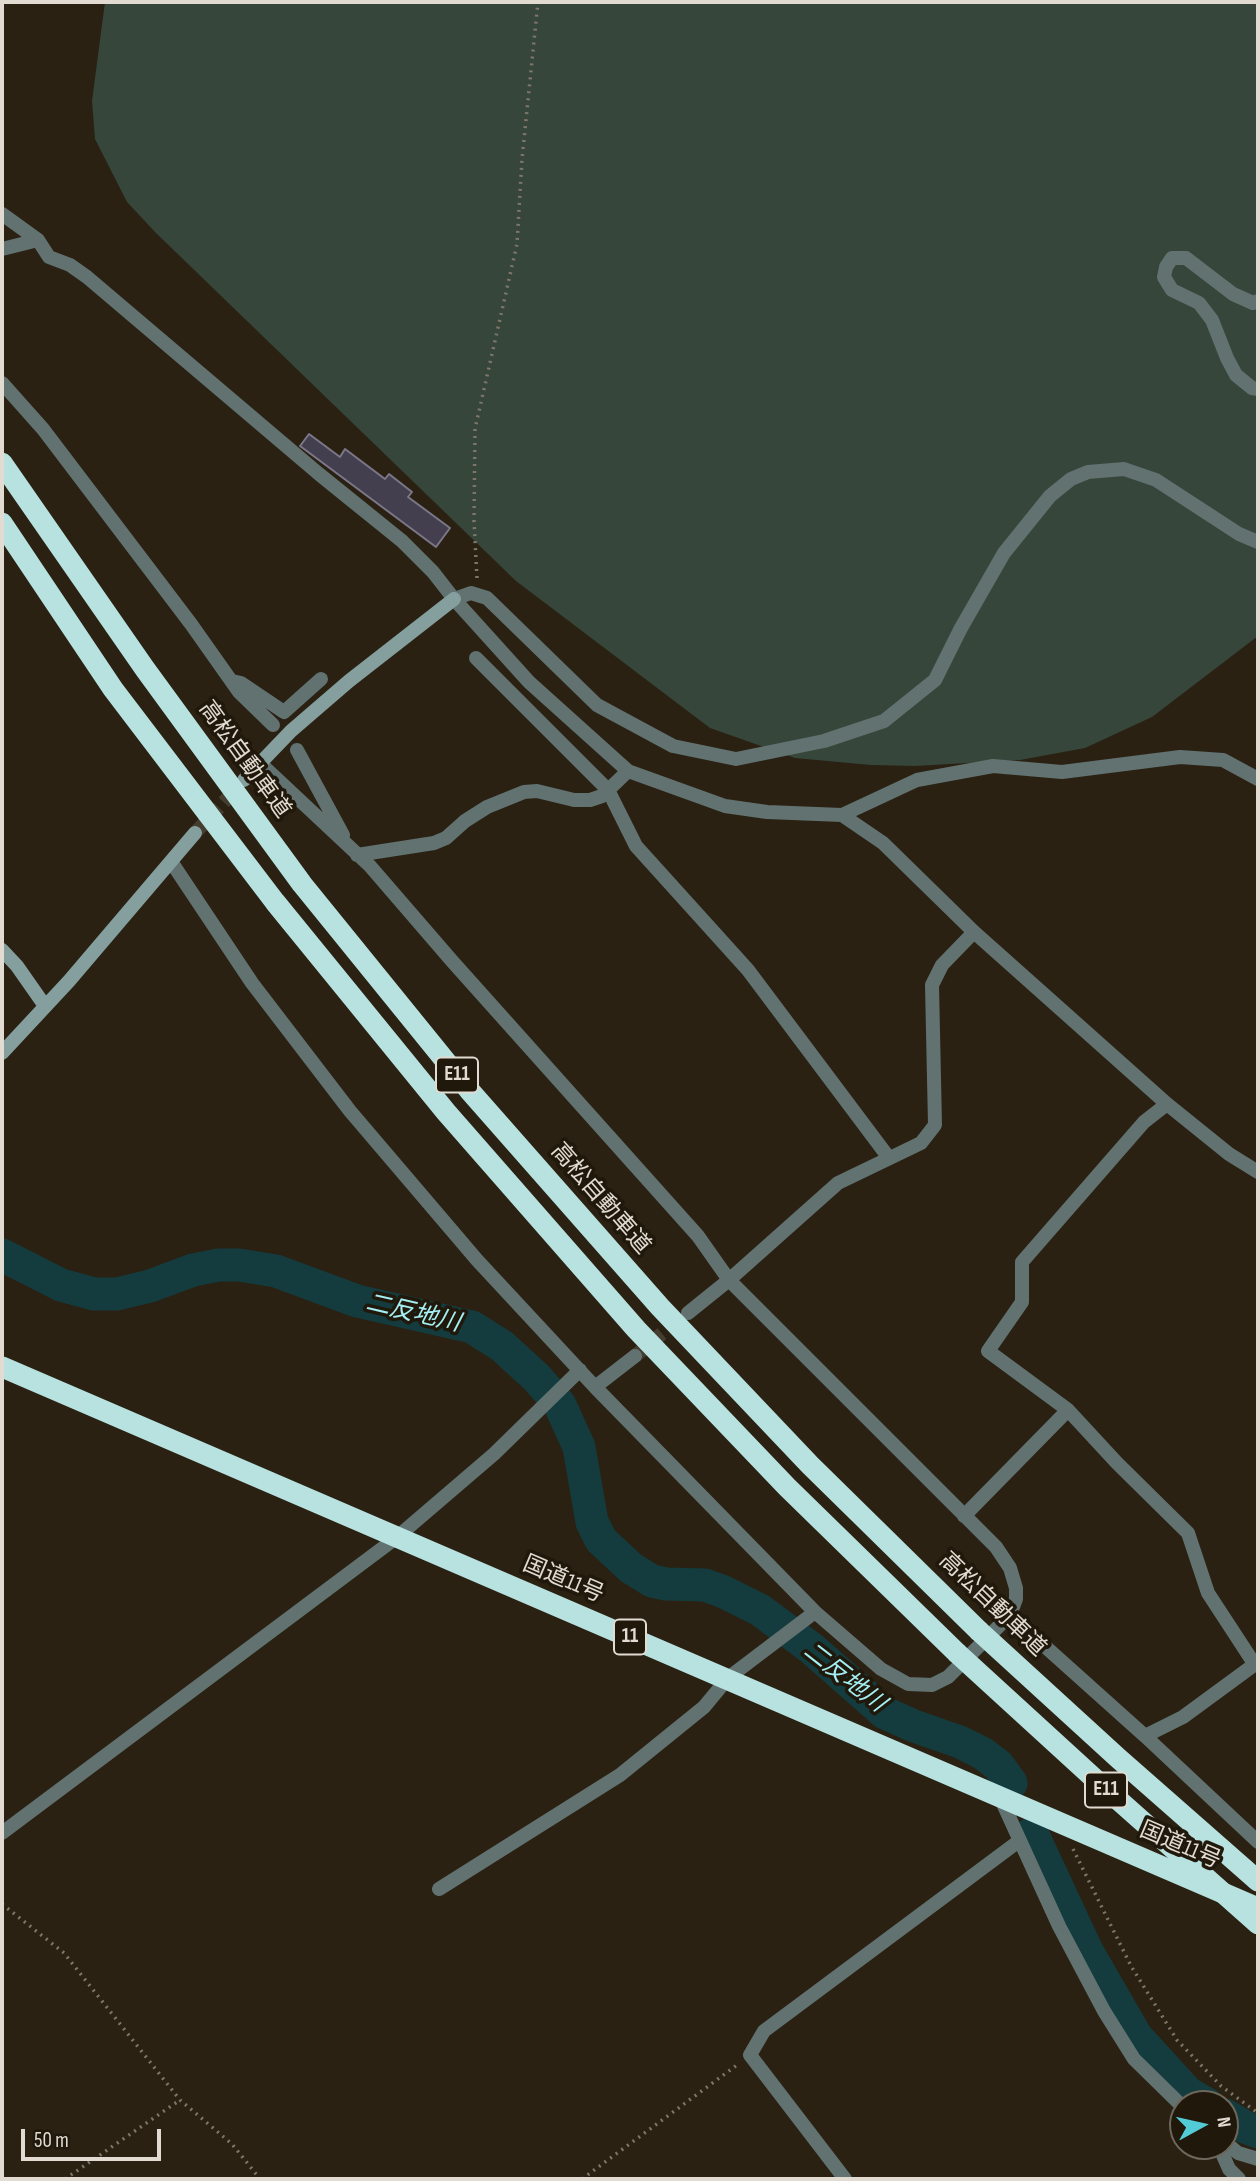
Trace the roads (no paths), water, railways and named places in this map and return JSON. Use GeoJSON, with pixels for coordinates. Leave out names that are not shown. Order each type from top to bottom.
{"type":"FeatureCollection","features":[{"type":"Feature","properties":{"kind":"highway","name":"高松自動車道"},"geometry":{"type":"LineString","coordinates":[[2,463],[145,668],[302,884],[469,1090],[660,1307],[810,1465],[979,1631],[1258,1881]]}},
{"type":"Feature","properties":{"kind":"highway","name":"E11"},"geometry":{"type":"LineString","coordinates":[[2,523],[113,689],[275,902],[446,1112],[636,1329],[787,1487],[957,1653],[1258,1924]]}},
{"type":"Feature","properties":{"kind":"highway","name":"国道11号"},"geometry":{"type":"LineString","coordinates":[[2,1367],[1258,1908]]}},
{"type":"Feature","properties":{"kind":"street"},"geometry":{"type":"LineString","coordinates":[[2,214],[38,240],[49,257],[70,265],[87,277],[402,541],[433,572],[529,682],[628,771],[725,806],[842,815],[916,780],[993,766],[1062,772],[1180,757],[1223,760],[1258,779]]}},
{"type":"Feature","properties":{"kind":"street"},"geometry":{"type":"LineString","coordinates":[[2,250],[38,240]]}},
{"type":"Feature","properties":{"kind":"street"},"geometry":{"type":"LineString","coordinates":[[1258,301],[1253,303],[1233,294],[1186,258],[1172,258],[1166,267],[1164,277],[1172,290],[1199,303],[1212,320],[1236,375],[1252,388],[1258,389]]}},
{"type":"Feature","properties":{"kind":"street"},"geometry":{"type":"LineString","coordinates":[[2,383],[43,429],[191,624],[239,692],[273,725]]}},
{"type":"Feature","properties":{"kind":"street"},"geometry":{"type":"LineString","coordinates":[[244,780],[291,731],[349,681],[454,599],[471,593],[487,598],[597,705],[673,746],[736,759],[824,741],[884,721],[935,680],[1004,553],[1050,496],[1071,479],[1088,472],[1124,469],[1156,480],[1239,534],[1258,542]]}},
{"type":"Feature","properties":{"kind":"street"},"geometry":{"type":"LineString","coordinates":[[476,658],[608,790],[636,846],[748,970],[889,1158]]}},
{"type":"Feature","properties":{"kind":"street"},"geometry":{"type":"LineString","coordinates":[[231,681],[242,683],[284,712],[321,679]]}},
{"type":"Feature","properties":{"kind":"street"},"geometry":{"type":"LineString","coordinates":[[297,750],[354,852]]}},
{"type":"Feature","properties":{"kind":"street"},"geometry":{"type":"LineString","coordinates":[[172,863],[252,983],[350,1111],[477,1261],[594,1387],[815,1612],[881,1669],[908,1684],[932,1685],[948,1677],[1010,1615],[1016,1599],[1016,1588],[1010,1568],[996,1547],[729,1280],[689,1226],[354,852],[260,762]]}},
{"type":"Feature","properties":{"kind":"street"},"geometry":{"type":"LineString","coordinates":[[354,852],[434,844],[487,807],[524,792],[590,800],[602,796],[628,771]]}},
{"type":"Feature","properties":{"kind":"street"},"geometry":{"type":"LineString","coordinates":[[842,815],[883,843],[974,932],[1167,1104],[1229,1153],[1258,1172]]}},
{"type":"Feature","properties":{"kind":"street"},"geometry":{"type":"LineString","coordinates":[[2,1053],[172,863],[195,833]]}},
{"type":"Feature","properties":{"kind":"street"},"geometry":{"type":"LineString","coordinates":[[688,1313],[838,1183],[921,1143],[935,1125],[932,985],[942,965],[974,932]]}},
{"type":"Feature","properties":{"kind":"street"},"geometry":{"type":"LineString","coordinates":[[2,950],[45,1006]]}},
{"type":"Feature","properties":{"kind":"street"},"geometry":{"type":"LineString","coordinates":[[1145,1736],[1183,1717],[1257,1664],[1208,1592],[1188,1533],[1068,1410],[988,1351],[1022,1302],[1022,1262],[1144,1122],[1167,1104]]}},
{"type":"Feature","properties":{"kind":"street"},"geometry":{"type":"LineString","coordinates":[[594,1387],[635,1356]]}},
{"type":"Feature","properties":{"kind":"street"},"geometry":{"type":"LineString","coordinates":[[2,1833],[396,1538],[494,1454],[580,1370]]}},
{"type":"Feature","properties":{"kind":"street"},"geometry":{"type":"LineString","coordinates":[[964,1516],[1068,1410]]}},
{"type":"Feature","properties":{"kind":"street"},"geometry":{"type":"LineString","coordinates":[[439,1889],[620,1775],[704,1707],[728,1678],[815,1612]]}},
{"type":"Feature","properties":{"kind":"street"},"geometry":{"type":"LineString","coordinates":[[1010,1615],[1258,1842]]}},
{"type":"Feature","properties":{"kind":"street"},"geometry":{"type":"LineString","coordinates":[[1000,1797],[1059,1926],[1110,2020],[1134,2059],[1169,2093]]}},
{"type":"Feature","properties":{"kind":"street"},"geometry":{"type":"LineString","coordinates":[[845,2179],[750,2055],[764,2031],[1019,1841]]}},
{"type":"Feature","properties":{"kind":"street"},"geometry":{"type":"LineString","coordinates":[[1239,2153],[1258,2159]]}},
{"type":"Feature","properties":{"kind":"street"},"geometry":{"type":"LineString","coordinates":[[1225,2160],[1229,2169],[1239,2179]]}},
{"type":"Feature","properties":{"kind":"waterway","name":"二反地川"},"geometry":{"type":"LineString","coordinates":[[2,1255],[61,1285],[94,1294],[117,1294],[150,1286],[193,1270],[219,1265],[239,1265],[276,1271],[357,1301],[472,1327],[502,1346],[537,1378],[560,1405],[579,1447],[592,1522],[601,1540],[631,1568],[652,1581],[705,1585],[760,1610],[811,1648],[885,1713],[982,1753],[998,1765],[1011,1783]]}},
{"type":"Feature","properties":{"kind":"waterway","name":"二反地川"},"geometry":{"type":"LineString","coordinates":[[1032,1833],[1087,1951],[1136,2036],[1185,2090]]}},
{"type":"Feature","properties":{"kind":"waterway","name":"二反地川"},"geometry":{"type":"LineString","coordinates":[[1239,2123],[1258,2132]]}},
{"type":"Feature","properties":{"kind":"tunnel"},"geometry":{"type":"LineString","coordinates":[[195,833],[240,785]]}},
{"type":"Feature","properties":{"kind":"tunnel"},"geometry":{"type":"LineString","coordinates":[[635,1356],[681,1318]]}}]}
